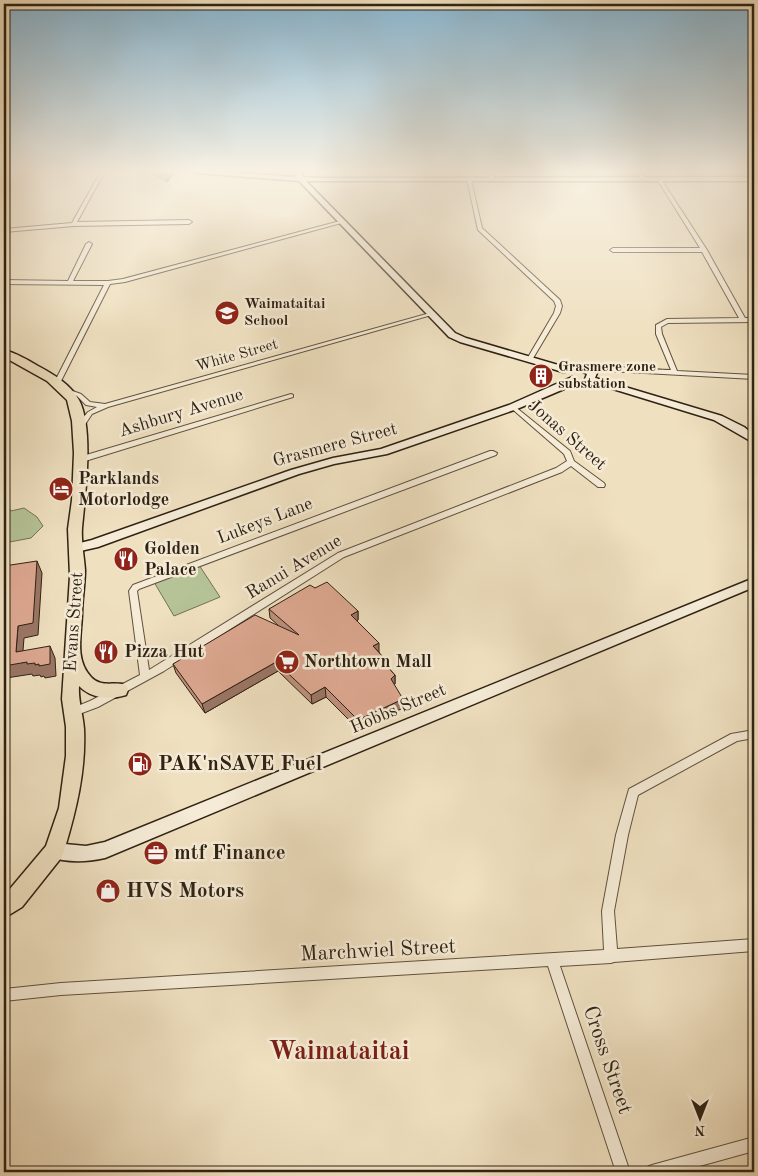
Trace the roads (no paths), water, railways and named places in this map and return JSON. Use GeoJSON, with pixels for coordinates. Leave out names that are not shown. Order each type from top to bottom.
{"type":"FeatureCollection","features":[{"type":"Feature","properties":{"kind":"highway","name":"Evans Street"},"geometry":{"type":"LineString","coordinates":[[4,353],[61,386],[76,406],[79,427],[78,509],[74,537],[78,579],[75,590],[70,699],[74,712],[75,756],[70,796],[66,820],[54,851],[15,900],[4,908]]}},
{"type":"Feature","properties":{"kind":"highway"},"geometry":{"type":"LineString","coordinates":[[73,662],[81,678],[92,689],[109,692],[120,690]]}},
{"type":"Feature","properties":{"kind":"street"},"geometry":{"type":"LineString","coordinates":[[4,231],[55,226]]}},
{"type":"Feature","properties":{"kind":"street"},"geometry":{"type":"LineString","coordinates":[[4,282],[108,283],[168,269],[328,226]]}},
{"type":"Feature","properties":{"kind":"street"},"geometry":{"type":"LineString","coordinates":[[346,226],[456,338],[527,358],[530,362],[567,375],[580,382],[590,375],[608,369],[754,377]]}},
{"type":"Feature","properties":{"kind":"street"},"geometry":{"type":"LineString","coordinates":[[479,226],[480,229],[558,300],[557,313],[527,358]]}},
{"type":"Feature","properties":{"kind":"street"},"geometry":{"type":"LineString","coordinates":[[689,226],[743,320]]}},
{"type":"Feature","properties":{"kind":"street"},"geometry":{"type":"LineString","coordinates":[[70,282],[89,244]]}},
{"type":"Feature","properties":{"kind":"street"},"geometry":{"type":"LineString","coordinates":[[613,250],[704,250]]}},
{"type":"Feature","properties":{"kind":"street"},"geometry":{"type":"LineString","coordinates":[[106,406],[88,404],[80,395],[61,386],[64,368],[108,283]]}},
{"type":"Feature","properties":{"kind":"street","name":"White Street"},"geometry":{"type":"LineString","coordinates":[[79,427],[88,414],[106,406],[432,314]]}},
{"type":"Feature","properties":{"kind":"street"},"geometry":{"type":"LineString","coordinates":[[675,373],[659,334],[658,326],[666,321],[754,320]]}},
{"type":"Feature","properties":{"kind":"street"},"geometry":{"type":"LineString","coordinates":[[567,375],[577,366],[590,375],[718,418],[740,429],[754,440]]}},
{"type":"Feature","properties":{"kind":"street","name":"Grasmere Street"},"geometry":{"type":"LineString","coordinates":[[76,548],[94,544],[295,472],[333,461],[383,452],[513,407],[561,387],[567,375]]}},
{"type":"Feature","properties":{"kind":"street","name":"Ashbury Avenue"},"geometry":{"type":"LineString","coordinates":[[79,460],[291,396]]}},
{"type":"Feature","properties":{"kind":"street","name":"Jonas Street"},"geometry":{"type":"LineString","coordinates":[[513,407],[567,453],[571,462],[601,485]]}},
{"type":"Feature","properties":{"kind":"street","name":"Lukeys Lane"},"geometry":{"type":"LineString","coordinates":[[145,677],[133,591],[136,587],[493,453]]}},
{"type":"Feature","properties":{"kind":"street","name":"Ranui Avenue"},"geometry":{"type":"LineString","coordinates":[[74,712],[94,704],[145,677],[341,555],[559,470],[571,462]]}},
{"type":"Feature","properties":{"kind":"street","name":"Hobbs Street"},"geometry":{"type":"LineString","coordinates":[[54,851],[86,854],[105,850],[754,582]]}},
{"type":"Feature","properties":{"kind":"street"},"geometry":{"type":"LineString","coordinates":[[612,956],[608,911],[622,835],[633,792],[735,737],[754,734]]}},
{"type":"Feature","properties":{"kind":"street","name":"Marchwiel Street"},"geometry":{"type":"LineString","coordinates":[[4,995],[61,989],[552,960],[754,945]]}},
{"type":"Feature","properties":{"kind":"street","name":"Cross Street"},"geometry":{"type":"LineString","coordinates":[[552,960],[623,1172]]}},
{"type":"Feature","properties":{"kind":"street"},"geometry":{"type":"LineString","coordinates":[[652,1172],[754,1144]]}},
{"type":"Feature","properties":{"kind":"place","name":"Waimataitai School"},"geometry":{"type":"Point","coordinates":[227,313]}},
{"type":"Feature","properties":{"kind":"place","name":"Grasmere zone substation"},"geometry":{"type":"Point","coordinates":[541,376]}},
{"type":"Feature","properties":{"kind":"place","name":"Parklands Motorlodge"},"geometry":{"type":"Point","coordinates":[61,489]}},
{"type":"Feature","properties":{"kind":"place","name":"Golden Palace"},"geometry":{"type":"Point","coordinates":[126,559]}},
{"type":"Feature","properties":{"kind":"place","name":"Pizza Hut"},"geometry":{"type":"Point","coordinates":[106,652]}},
{"type":"Feature","properties":{"kind":"place","name":"Northtown Mall"},"geometry":{"type":"Point","coordinates":[287,662]}},
{"type":"Feature","properties":{"kind":"place","name":"PAK'nSAVE Fuel"},"geometry":{"type":"Point","coordinates":[140,764]}},
{"type":"Feature","properties":{"kind":"place","name":"mtf Finance"},"geometry":{"type":"Point","coordinates":[156,853]}},
{"type":"Feature","properties":{"kind":"place","name":"HVS Motors"},"geometry":{"type":"Point","coordinates":[108,891]}},
{"type":"Feature","properties":{"kind":"district","name":"Waimataitai"},"geometry":{"type":"Point","coordinates":[339,1052]}}]}
